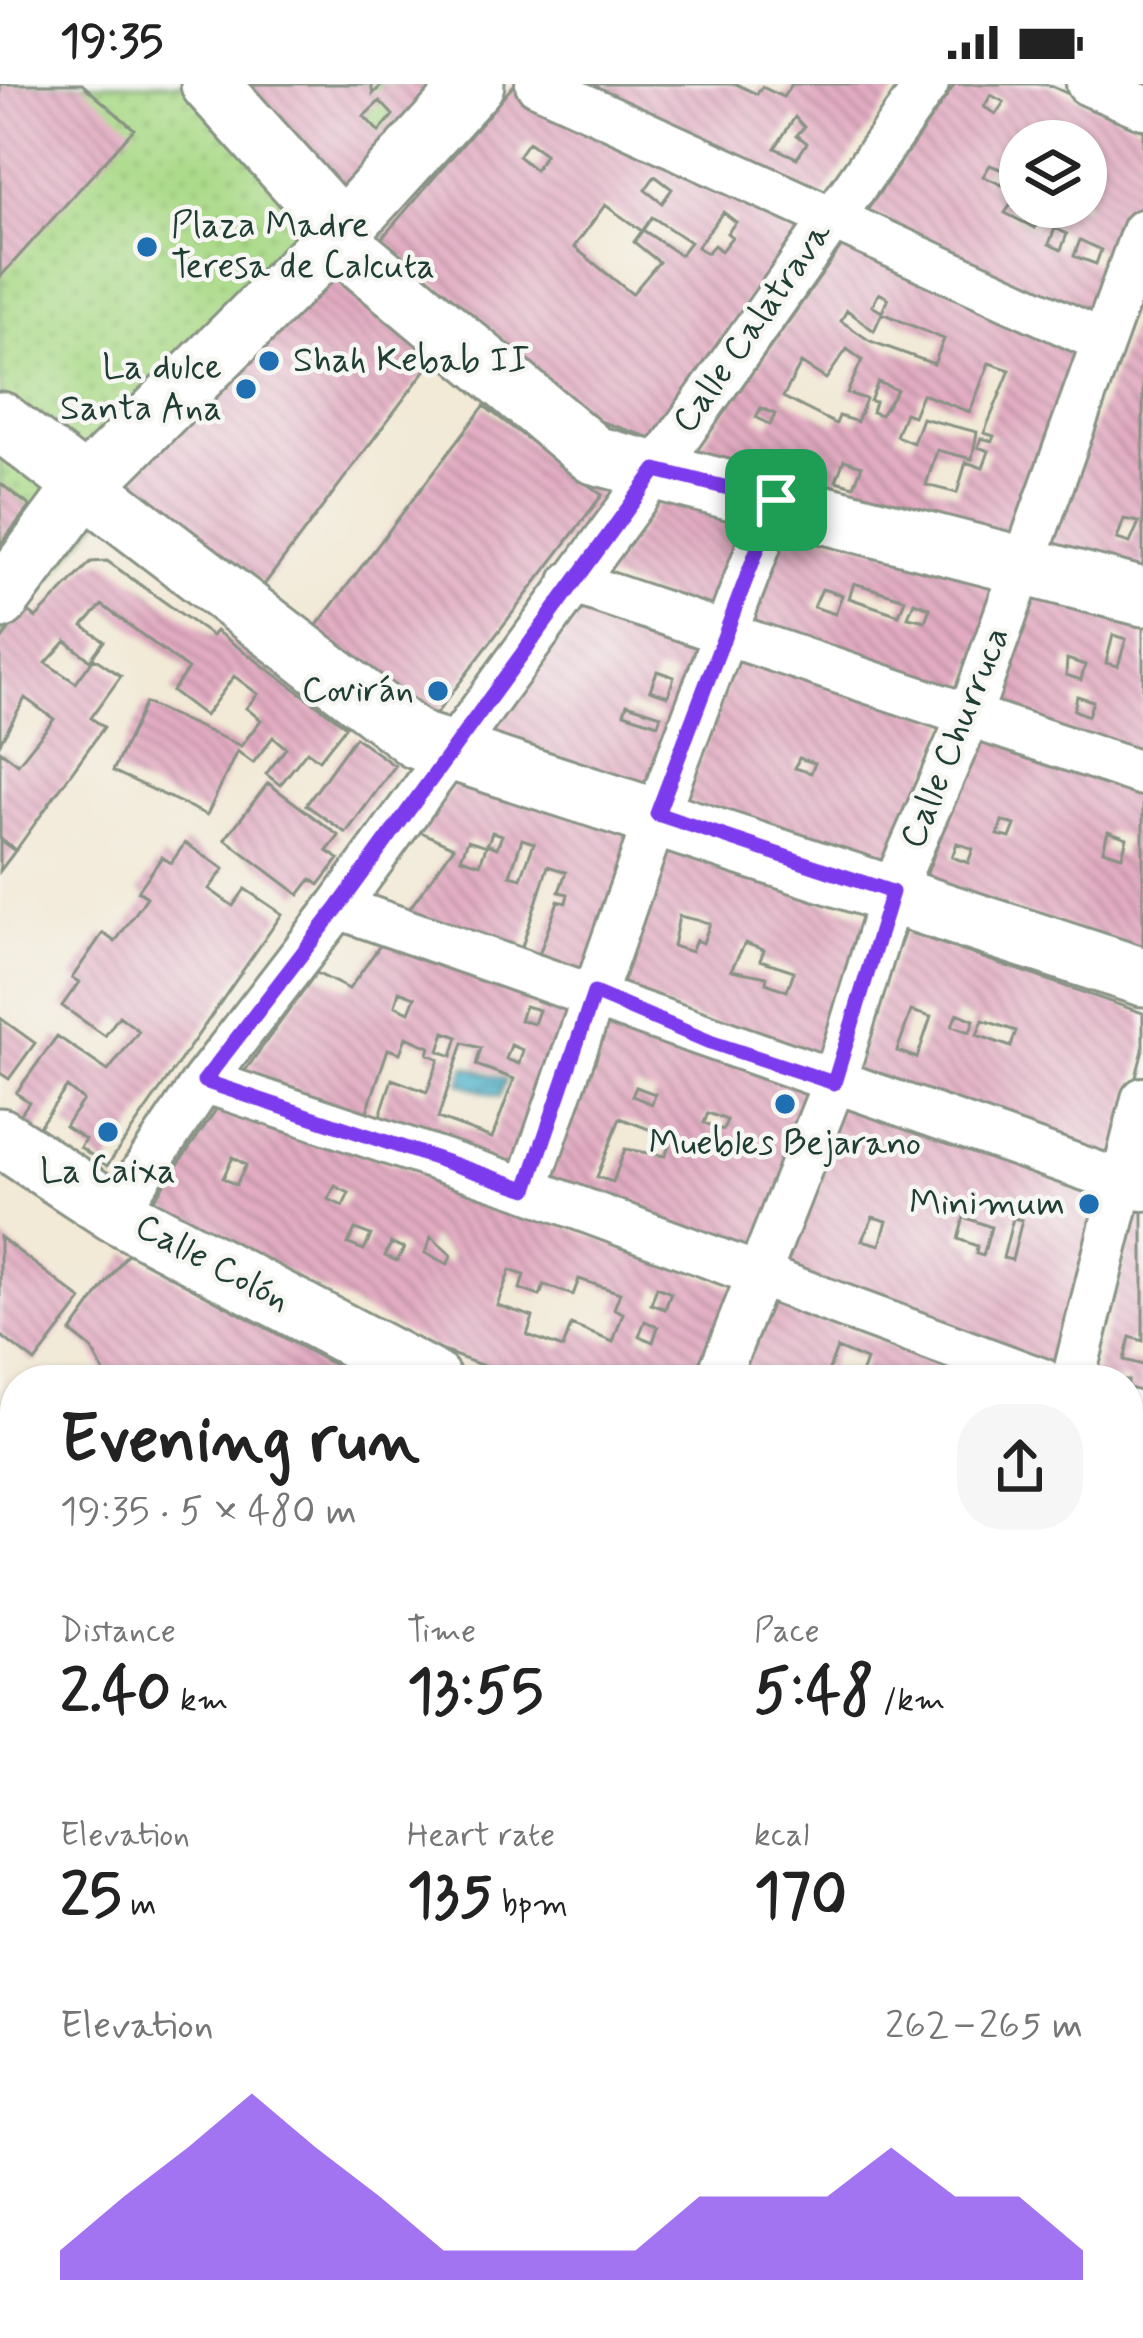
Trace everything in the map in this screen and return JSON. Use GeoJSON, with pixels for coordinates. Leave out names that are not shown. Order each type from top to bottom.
{"type":"FeatureCollection","features":[{"type":"Feature","properties":{"kind":"street"},"geometry":{"type":"LineString","coordinates":[[210,84],[342,230],[355,255],[594,455],[1143,598]]}},
{"type":"Feature","properties":{"kind":"street"},"geometry":{"type":"LineString","coordinates":[[0,600],[84,487],[342,230],[475,84]]}},
{"type":"Feature","properties":{"kind":"street"},"geometry":{"type":"LineString","coordinates":[[537,84],[1100,340]]}},
{"type":"Feature","properties":{"kind":"street","name":"Calle Calatrava"},"geometry":{"type":"LineString","coordinates":[[115,1213],[204,1081],[338,907],[656,470],[927,84]]}},
{"type":"Feature","properties":{"kind":"street"},"geometry":{"type":"LineString","coordinates":[[1088,84],[1143,107]]}},
{"type":"Feature","properties":{"kind":"street","name":"Calle Churruca"},"geometry":{"type":"LineString","coordinates":[[723,1365],[834,1083],[892,892],[970,714],[1100,340],[1143,231]]}},
{"type":"Feature","properties":{"kind":"street"},"geometry":{"type":"LineString","coordinates":[[0,421],[417,740],[657,814],[1143,977]]}},
{"type":"Feature","properties":{"kind":"street"},"geometry":{"type":"LineString","coordinates":[[527,1189],[657,814],[776,500]]}},
{"type":"Feature","properties":{"kind":"street"},"geometry":{"type":"LineString","coordinates":[[572,582],[1143,774]]}},
{"type":"Feature","properties":{"kind":"street"},"geometry":{"type":"LineString","coordinates":[[338,907],[594,993],[710,1042],[1133,1185]]}},
{"type":"Feature","properties":{"kind":"street"},"geometry":{"type":"LineString","coordinates":[[204,1081],[527,1189],[1000,1365]]}},
{"type":"Feature","properties":{"kind":"street"},"geometry":{"type":"LineString","coordinates":[[1078,1365],[1133,1185],[1143,1099]]}},
{"type":"Feature","properties":{"kind":"street","name":"Calle Colón"},"geometry":{"type":"LineString","coordinates":[[0,1137],[115,1213],[404,1365]]}},
{"type":"Feature","properties":{"kind":"green space"},"geometry":{"type":"Polygon","coordinates":[[[0,84],[468,84],[0,638],[0,84]]]}},
{"type":"Feature","properties":{"kind":"water"},"geometry":{"type":"Polygon","coordinates":[[[466,1066],[506,1080],[499,1097],[460,1083],[466,1066]]]}},
{"type":"Feature","properties":{"kind":"building"},"geometry":{"type":"Polygon","coordinates":[[[0,84],[82,84],[134,129],[0,277],[0,84]]]}},
{"type":"Feature","properties":{"kind":"building"},"geometry":{"type":"Polygon","coordinates":[[[239,84],[371,84],[373,94],[383,84],[447,84],[347,201],[239,84]],[[380,101],[364,116],[379,132],[393,115],[380,101]]]}},
{"type":"Feature","properties":{"kind":"building"},"geometry":{"type":"Polygon","coordinates":[[[568,84],[736,84],[757,94],[762,87],[783,97],[792,84],[900,84],[822,197],[568,84]],[[795,117],[775,148],[797,158],[807,143],[797,135],[804,127],[795,117]]]}},
{"type":"Feature","properties":{"kind":"building"},"geometry":{"type":"Polygon","coordinates":[[[955,84],[1046,84],[1143,127],[1143,201],[1097,324],[866,212],[955,84]],[[991,95],[984,107],[996,114],[1004,102],[991,95]],[[1055,228],[1049,244],[1061,250],[1067,234],[1055,228]],[[1080,240],[1074,256],[1096,264],[1101,250],[1080,240]]]}},
{"type":"Feature","properties":{"kind":"building"},"geometry":{"type":"Polygon","coordinates":[[[513,86],[807,220],[651,438],[596,420],[381,239],[513,86]],[[528,142],[518,156],[535,170],[545,154],[528,142]],[[655,176],[645,190],[662,203],[672,189],[655,176]],[[605,205],[574,247],[632,294],[659,262],[634,242],[642,231],[605,205]],[[723,212],[697,247],[707,253],[714,245],[721,251],[736,222],[723,212]],[[652,217],[643,230],[680,255],[690,242],[652,217]]]}},
{"type":"Feature","properties":{"kind":"building"},"geometry":{"type":"Polygon","coordinates":[[[847,239],[1087,351],[1012,549],[688,463],[847,239]],[[879,293],[872,306],[882,312],[888,298],[879,293]],[[847,310],[841,321],[870,341],[934,364],[944,339],[882,313],[874,331],[847,310]],[[847,349],[826,379],[801,363],[783,397],[836,424],[839,416],[857,422],[866,399],[847,393],[862,360],[847,349]],[[989,363],[970,412],[922,394],[913,416],[905,413],[896,436],[913,443],[922,418],[977,432],[972,459],[937,450],[926,485],[957,493],[966,462],[983,468],[989,451],[978,447],[981,438],[992,441],[994,436],[984,433],[1010,370],[989,363]],[[878,382],[870,401],[875,402],[872,412],[881,415],[897,390],[878,382]],[[761,408],[756,417],[770,425],[775,414],[761,408]],[[844,460],[836,481],[854,486],[862,466],[844,460]]]}},
{"type":"Feature","properties":{"kind":"building"},"geometry":{"type":"Polygon","coordinates":[[[328,272],[436,356],[264,585],[124,486],[328,272]]]}},
{"type":"Feature","properties":{"kind":"building"},"geometry":{"type":"Polygon","coordinates":[[[1143,294],[1143,584],[1044,559],[1143,294]],[[1124,519],[1117,539],[1130,543],[1139,522],[1124,519]]]}},
{"type":"Feature","properties":{"kind":"building"},"geometry":{"type":"Polygon","coordinates":[[[484,406],[602,495],[430,722],[311,633],[484,406]]]}},
{"type":"Feature","properties":{"kind":"building"},"geometry":{"type":"Polygon","coordinates":[[[0,483],[30,506],[0,545],[0,483]]]}},
{"type":"Feature","properties":{"kind":"building"},"geometry":{"type":"Polygon","coordinates":[[[664,495],[754,518],[718,616],[605,578],[664,495]]]}},
{"type":"Feature","properties":{"kind":"building"},"geometry":{"type":"Polygon","coordinates":[[[784,525],[1007,579],[963,697],[747,626],[784,525]],[[854,583],[849,598],[899,615],[905,599],[854,583]],[[822,589],[814,607],[835,614],[842,595],[822,589]],[[914,602],[908,617],[925,621],[930,608],[914,602]]]}},
{"type":"Feature","properties":{"kind":"building"},"geometry":{"type":"Polygon","coordinates":[[[107,561],[212,636],[216,631],[346,726],[319,760],[307,751],[280,785],[266,774],[286,748],[273,737],[253,763],[237,751],[207,815],[113,771],[145,703],[241,746],[261,720],[246,708],[258,694],[234,676],[205,716],[172,691],[188,669],[102,605],[83,626],[104,641],[90,660],[66,641],[46,663],[76,683],[94,658],[121,676],[91,718],[104,727],[16,850],[0,838],[0,750],[18,764],[54,719],[25,698],[0,743],[0,642],[24,608],[36,618],[91,562],[107,561]]]}},
{"type":"Feature","properties":{"kind":"building"},"geometry":{"type":"Polygon","coordinates":[[[1034,585],[1143,613],[1143,759],[988,708],[1034,585]],[[1113,635],[1106,663],[1118,666],[1126,639],[1113,635]],[[1067,659],[1066,675],[1081,680],[1085,665],[1067,659]],[[1077,696],[1074,710],[1088,716],[1093,701],[1077,696]]]}},
{"type":"Feature","properties":{"kind":"building"},"geometry":{"type":"Polygon","coordinates":[[[588,601],[709,642],[655,793],[487,739],[588,601]],[[657,671],[650,690],[668,696],[674,677],[657,671]],[[627,704],[624,713],[658,724],[661,715],[627,704]]]}},
{"type":"Feature","properties":{"kind":"building"},"geometry":{"type":"Polygon","coordinates":[[[738,652],[948,722],[893,870],[684,802],[738,652]],[[799,758],[795,768],[811,773],[815,763],[799,758]]]}},
{"type":"Feature","properties":{"kind":"building"},"geometry":{"type":"Polygon","coordinates":[[[979,733],[1143,788],[1143,951],[924,881],[979,733]],[[1002,821],[998,835],[1010,838],[1015,825],[1002,821]],[[1108,831],[1103,850],[1122,856],[1127,838],[1108,831]],[[957,843],[952,857],[968,863],[973,849],[957,843]]]}},
{"type":"Feature","properties":{"kind":"building"},"geometry":{"type":"Polygon","coordinates":[[[355,737],[395,766],[346,833],[306,805],[355,737]]]}},
{"type":"Feature","properties":{"kind":"building"},"geometry":{"type":"Polygon","coordinates":[[[460,777],[639,839],[587,980],[536,963],[558,901],[566,903],[568,894],[559,892],[566,872],[548,866],[519,956],[404,916],[454,847],[419,831],[460,777]],[[492,832],[488,844],[497,848],[502,835],[492,832]],[[522,839],[510,875],[521,878],[534,843],[522,839]],[[468,840],[461,858],[480,864],[486,846],[468,840]]]}},
{"type":"Feature","properties":{"kind":"building"},"geometry":{"type":"Polygon","coordinates":[[[268,783],[339,836],[327,851],[339,859],[319,885],[311,879],[299,895],[225,839],[268,783]]]}},
{"type":"Feature","properties":{"kind":"building"},"geometry":{"type":"Polygon","coordinates":[[[0,840],[15,851],[0,871],[0,840]]]}},
{"type":"Feature","properties":{"kind":"building"},"geometry":{"type":"Polygon","coordinates":[[[185,843],[224,869],[209,889],[233,906],[245,889],[282,914],[107,1166],[80,1147],[85,1139],[65,1126],[83,1100],[67,1087],[30,1139],[12,1127],[29,1102],[16,1093],[57,1036],[108,1071],[139,1031],[119,1016],[105,1036],[62,1006],[79,982],[72,978],[103,933],[115,942],[147,897],[138,891],[162,857],[171,863],[185,843]]]}},
{"type":"Feature","properties":{"kind":"building"},"geometry":{"type":"Polygon","coordinates":[[[667,848],[874,919],[821,1062],[616,990],[667,848]],[[679,916],[673,946],[691,952],[696,940],[703,943],[710,923],[679,916]],[[745,943],[731,970],[767,977],[766,983],[787,991],[794,971],[760,960],[764,950],[745,943]]]}},
{"type":"Feature","properties":{"kind":"building"},"geometry":{"type":"Polygon","coordinates":[[[905,931],[1143,1013],[1143,1050],[1113,1165],[852,1074],[905,931]],[[911,1011],[897,1051],[917,1058],[931,1017],[911,1011]],[[957,1013],[952,1026],[970,1032],[974,1020],[957,1013]],[[983,1020],[977,1035],[1011,1047],[1016,1031],[983,1020]]]}},
{"type":"Feature","properties":{"kind":"building"},"geometry":{"type":"Polygon","coordinates":[[[386,937],[579,1005],[517,1173],[378,1122],[392,1079],[427,1092],[439,1059],[428,1054],[430,1047],[406,1037],[400,1053],[388,1049],[365,1117],[244,1072],[316,973],[349,989],[386,937]],[[399,991],[395,1006],[409,1012],[415,997],[399,991]],[[525,1006],[520,1020],[534,1024],[539,1010],[525,1006]],[[445,1032],[439,1051],[452,1056],[458,1037],[445,1032]],[[463,1043],[438,1118],[492,1138],[514,1079],[476,1065],[481,1048],[463,1043]],[[511,1045],[506,1059],[519,1064],[523,1050],[511,1045]]]}},
{"type":"Feature","properties":{"kind":"building"},"geometry":{"type":"Polygon","coordinates":[[[607,1015],[818,1089],[756,1260],[546,1183],[607,1015]],[[636,1087],[632,1096],[652,1104],[655,1094],[636,1087]],[[708,1113],[704,1123],[723,1130],[727,1120],[708,1113]],[[620,1118],[597,1177],[613,1182],[625,1149],[665,1156],[672,1138],[620,1118]]]}},
{"type":"Feature","properties":{"kind":"building"},"geometry":{"type":"Polygon","coordinates":[[[0,1018],[35,1043],[9,1079],[0,1073],[0,1018]]]}},
{"type":"Feature","properties":{"kind":"building"},"geometry":{"type":"Polygon","coordinates":[[[842,1098],[1106,1191],[1062,1365],[1050,1365],[780,1269],[842,1098]],[[873,1217],[862,1240],[880,1245],[887,1221],[873,1217]],[[964,1217],[958,1239],[977,1246],[976,1254],[983,1256],[991,1227],[964,1217]],[[1013,1218],[1003,1258],[1012,1260],[1022,1220],[1013,1218]]]}},
{"type":"Feature","properties":{"kind":"building"},"geometry":{"type":"Polygon","coordinates":[[[222,1101],[736,1289],[708,1365],[481,1365],[440,1350],[152,1202],[222,1101]],[[233,1157],[223,1178],[236,1185],[246,1165],[233,1157]],[[335,1186],[328,1199],[343,1206],[349,1193],[335,1186]],[[355,1229],[348,1244],[364,1250],[371,1235],[355,1229]],[[431,1237],[425,1253],[448,1264],[451,1255],[431,1237]],[[391,1243],[385,1256],[397,1261],[404,1248],[391,1243]],[[510,1270],[497,1305],[533,1317],[527,1335],[563,1348],[571,1325],[613,1342],[623,1313],[614,1309],[620,1293],[579,1279],[573,1295],[544,1285],[540,1296],[520,1289],[524,1275],[510,1270]],[[657,1287],[651,1304],[665,1309],[671,1293],[657,1287]],[[645,1321],[639,1336],[653,1342],[658,1327],[645,1321]]]}},
{"type":"Feature","properties":{"kind":"building"},"geometry":{"type":"Polygon","coordinates":[[[1139,1202],[1143,1204],[1143,1341],[1130,1337],[1124,1360],[1143,1365],[1097,1365],[1139,1202]]]}},
{"type":"Feature","properties":{"kind":"building"},"geometry":{"type":"Polygon","coordinates":[[[0,1237],[82,1300],[35,1362],[0,1335],[0,1237]]]}},
{"type":"Feature","properties":{"kind":"building"},"geometry":{"type":"Polygon","coordinates":[[[128,1253],[333,1365],[100,1365],[91,1348],[71,1332],[128,1253]]]}},
{"type":"Feature","properties":{"kind":"building"},"geometry":{"type":"Polygon","coordinates":[[[768,1301],[943,1365],[864,1365],[866,1360],[837,1348],[831,1365],[745,1365],[768,1301]]]}},
{"type":"Feature","properties":{"kind":"place","name":"Plaza Madre Teresa de Calcuta"},"geometry":{"type":"Point","coordinates":[147,247]}},
{"type":"Feature","properties":{"kind":"place","name":"Shah Kebab II"},"geometry":{"type":"Point","coordinates":[269,361]}},
{"type":"Feature","properties":{"kind":"place","name":"La dulce Santa Ana"},"geometry":{"type":"Point","coordinates":[246,389]}},
{"type":"Feature","properties":{"kind":"place","name":"Covirán"},"geometry":{"type":"Point","coordinates":[438,691]}},
{"type":"Feature","properties":{"kind":"place","name":"Muebles Bejarano"},"geometry":{"type":"Point","coordinates":[785,1104]}},
{"type":"Feature","properties":{"kind":"place","name":"La Caixa"},"geometry":{"type":"Point","coordinates":[108,1132]}},
{"type":"Feature","properties":{"kind":"place","name":"Minimum"},"geometry":{"type":"Point","coordinates":[1089,1204]}},
{"type":"Feature","properties":{"kind":"route"},"geometry":{"type":"LineString","coordinates":[[656,470],[776,500],[657,814],[892,892],[834,1083],[710,1042],[594,993],[527,1189],[204,1081],[338,907],[656,470]]}}]}
